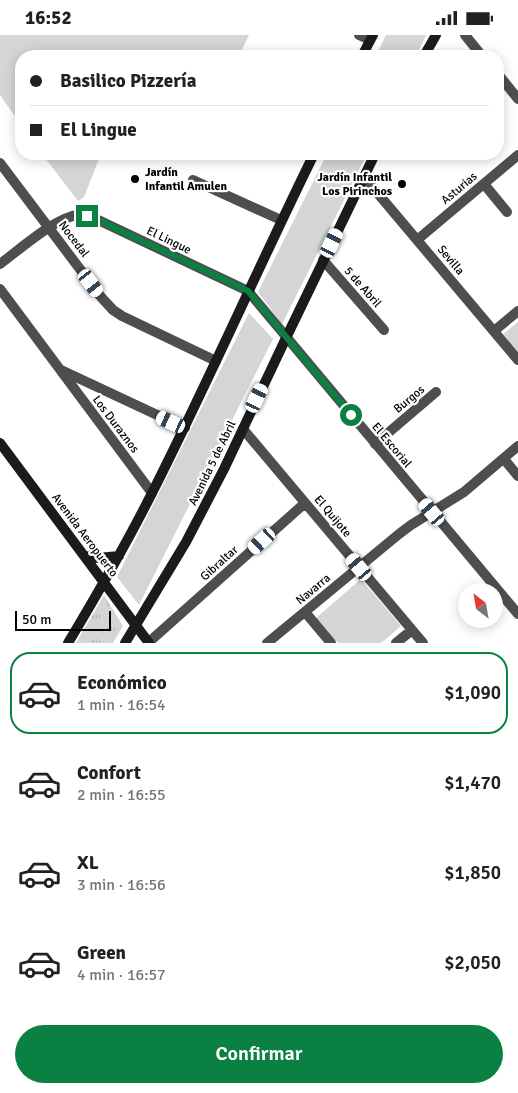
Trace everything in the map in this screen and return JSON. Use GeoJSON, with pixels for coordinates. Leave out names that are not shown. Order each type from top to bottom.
{"type":"FeatureCollection","features":[{"type":"Feature","properties":{"kind":"main road"},"geometry":{"type":"LineString","coordinates":[[427,50],[436,35]]}},
{"type":"Feature","properties":{"kind":"main road"},"geometry":{"type":"LineString","coordinates":[[365,50],[372,38]]}},
{"type":"Feature","properties":{"kind":"main road"},"geometry":{"type":"LineString","coordinates":[[68,643],[119,556],[152,493],[310,160]]}},
{"type":"Feature","properties":{"kind":"main road","name":"Avenida 5 de Abril"},"geometry":{"type":"LineString","coordinates":[[125,643],[168,574],[224,469],[372,160]]}},
{"type":"Feature","properties":{"kind":"main road","name":"Avenida Aeropuerto"},"geometry":{"type":"LineString","coordinates":[[0,443],[149,643]]}},
{"type":"Feature","properties":{"kind":"main road"},"geometry":{"type":"LineString","coordinates":[[85,557],[119,556]]}},
{"type":"Feature","properties":{"kind":"street"},"geometry":{"type":"LineString","coordinates":[[359,35],[372,38]]}},
{"type":"Feature","properties":{"kind":"street"},"geometry":{"type":"LineString","coordinates":[[464,35],[477,50]]}},
{"type":"Feature","properties":{"kind":"street"},"geometry":{"type":"LineString","coordinates":[[504,82],[518,99]]}},
{"type":"Feature","properties":{"kind":"street","name":"Asturias"},"geometry":{"type":"LineString","coordinates":[[417,240],[518,155]]}},
{"type":"Feature","properties":{"kind":"street","name":"Nocedal"},"geometry":{"type":"LineString","coordinates":[[0,163],[101,297],[113,310],[216,361]]}},
{"type":"Feature","properties":{"kind":"street","name":"Sevilla"},"geometry":{"type":"LineString","coordinates":[[364,177],[518,360]]}},
{"type":"Feature","properties":{"kind":"street"},"geometry":{"type":"LineString","coordinates":[[193,180],[282,220]]}},
{"type":"Feature","properties":{"kind":"street"},"geometry":{"type":"LineString","coordinates":[[484,184],[507,211]]}},
{"type":"Feature","properties":{"kind":"street","name":"El Lingue"},"geometry":{"type":"LineString","coordinates":[[50,227],[64,219],[79,215],[94,218],[248,291]]}},
{"type":"Feature","properties":{"kind":"street"},"geometry":{"type":"LineString","coordinates":[[0,264],[50,227]]}},
{"type":"Feature","properties":{"kind":"street","name":"5 de Abril"},"geometry":{"type":"LineString","coordinates":[[324,260],[384,330]]}},
{"type":"Feature","properties":{"kind":"street","name":"Los Duraznos"},"geometry":{"type":"LineString","coordinates":[[0,289],[152,493]]}},
{"type":"Feature","properties":{"kind":"street","name":"El Escorial"},"geometry":{"type":"LineString","coordinates":[[248,291],[518,614]]}},
{"type":"Feature","properties":{"kind":"street"},"geometry":{"type":"LineString","coordinates":[[494,331],[518,311]]}},
{"type":"Feature","properties":{"kind":"street","name":"Los Duraznos"},"geometry":{"type":"LineString","coordinates":[[60,369],[184,428]]}},
{"type":"Feature","properties":{"kind":"street","name":"Burgos"},"geometry":{"type":"LineString","coordinates":[[375,444],[436,392]]}},
{"type":"Feature","properties":{"kind":"street","name":"El Quijote"},"geometry":{"type":"LineString","coordinates":[[243,429],[423,643]]}},
{"type":"Feature","properties":{"kind":"street","name":"Navarra"},"geometry":{"type":"LineString","coordinates":[[267,643],[405,529],[464,492],[518,446]]}},
{"type":"Feature","properties":{"kind":"street"},"geometry":{"type":"LineString","coordinates":[[504,459],[518,476]]}},
{"type":"Feature","properties":{"kind":"street","name":"Gibraltar"},"geometry":{"type":"LineString","coordinates":[[149,643],[305,503]]}},
{"type":"Feature","properties":{"kind":"street"},"geometry":{"type":"LineString","coordinates":[[305,612],[331,643]]}},
{"type":"Feature","properties":{"kind":"street"},"geometry":{"type":"LineString","coordinates":[[396,643],[412,630]]}},
{"type":"Feature","properties":{"kind":"green space"},"geometry":{"type":"Polygon","coordinates":[[[0,35],[249,35],[242,50],[15,50],[15,116],[0,95],[0,35]]]}},
{"type":"Feature","properties":{"kind":"green space"},"geometry":{"type":"Polygon","coordinates":[[[386,35],[426,35],[419,50],[379,50],[386,35]]]}},
{"type":"Feature","properties":{"kind":"green space"},"geometry":{"type":"Polygon","coordinates":[[[47,160],[99,160],[84,197],[78,201],[47,160]]]}},
{"type":"Feature","properties":{"kind":"green space"},"geometry":{"type":"Polygon","coordinates":[[[324,160],[364,160],[282,324],[258,292],[324,160]]]}},
{"type":"Feature","properties":{"kind":"green space"},"geometry":{"type":"Polygon","coordinates":[[[249,313],[273,339],[139,605],[117,577],[249,313]]]}},
{"type":"Feature","properties":{"kind":"green space"},"geometry":{"type":"Polygon","coordinates":[[[518,322],[518,352],[503,334],[518,322]]]}},
{"type":"Feature","properties":{"kind":"green space"},"geometry":{"type":"Polygon","coordinates":[[[361,579],[401,626],[381,643],[338,643],[316,618],[361,579]]]}},
{"type":"Feature","properties":{"kind":"green space"},"geometry":{"type":"Polygon","coordinates":[[[104,595],[123,626],[113,643],[76,643],[104,595]]]}},
{"type":"Feature","properties":{"kind":"place","name":"Jardín Infantil Amulen"},"geometry":{"type":"Point","coordinates":[135,179]}},
{"type":"Feature","properties":{"kind":"place","name":"Jardín Infantil Los Pirinchos"},"geometry":{"type":"Point","coordinates":[402,184]}},
{"type":"Feature","properties":{"kind":"route"},"geometry":{"type":"LineString","coordinates":[[87,216],[248,291],[351,415]]}}]}
